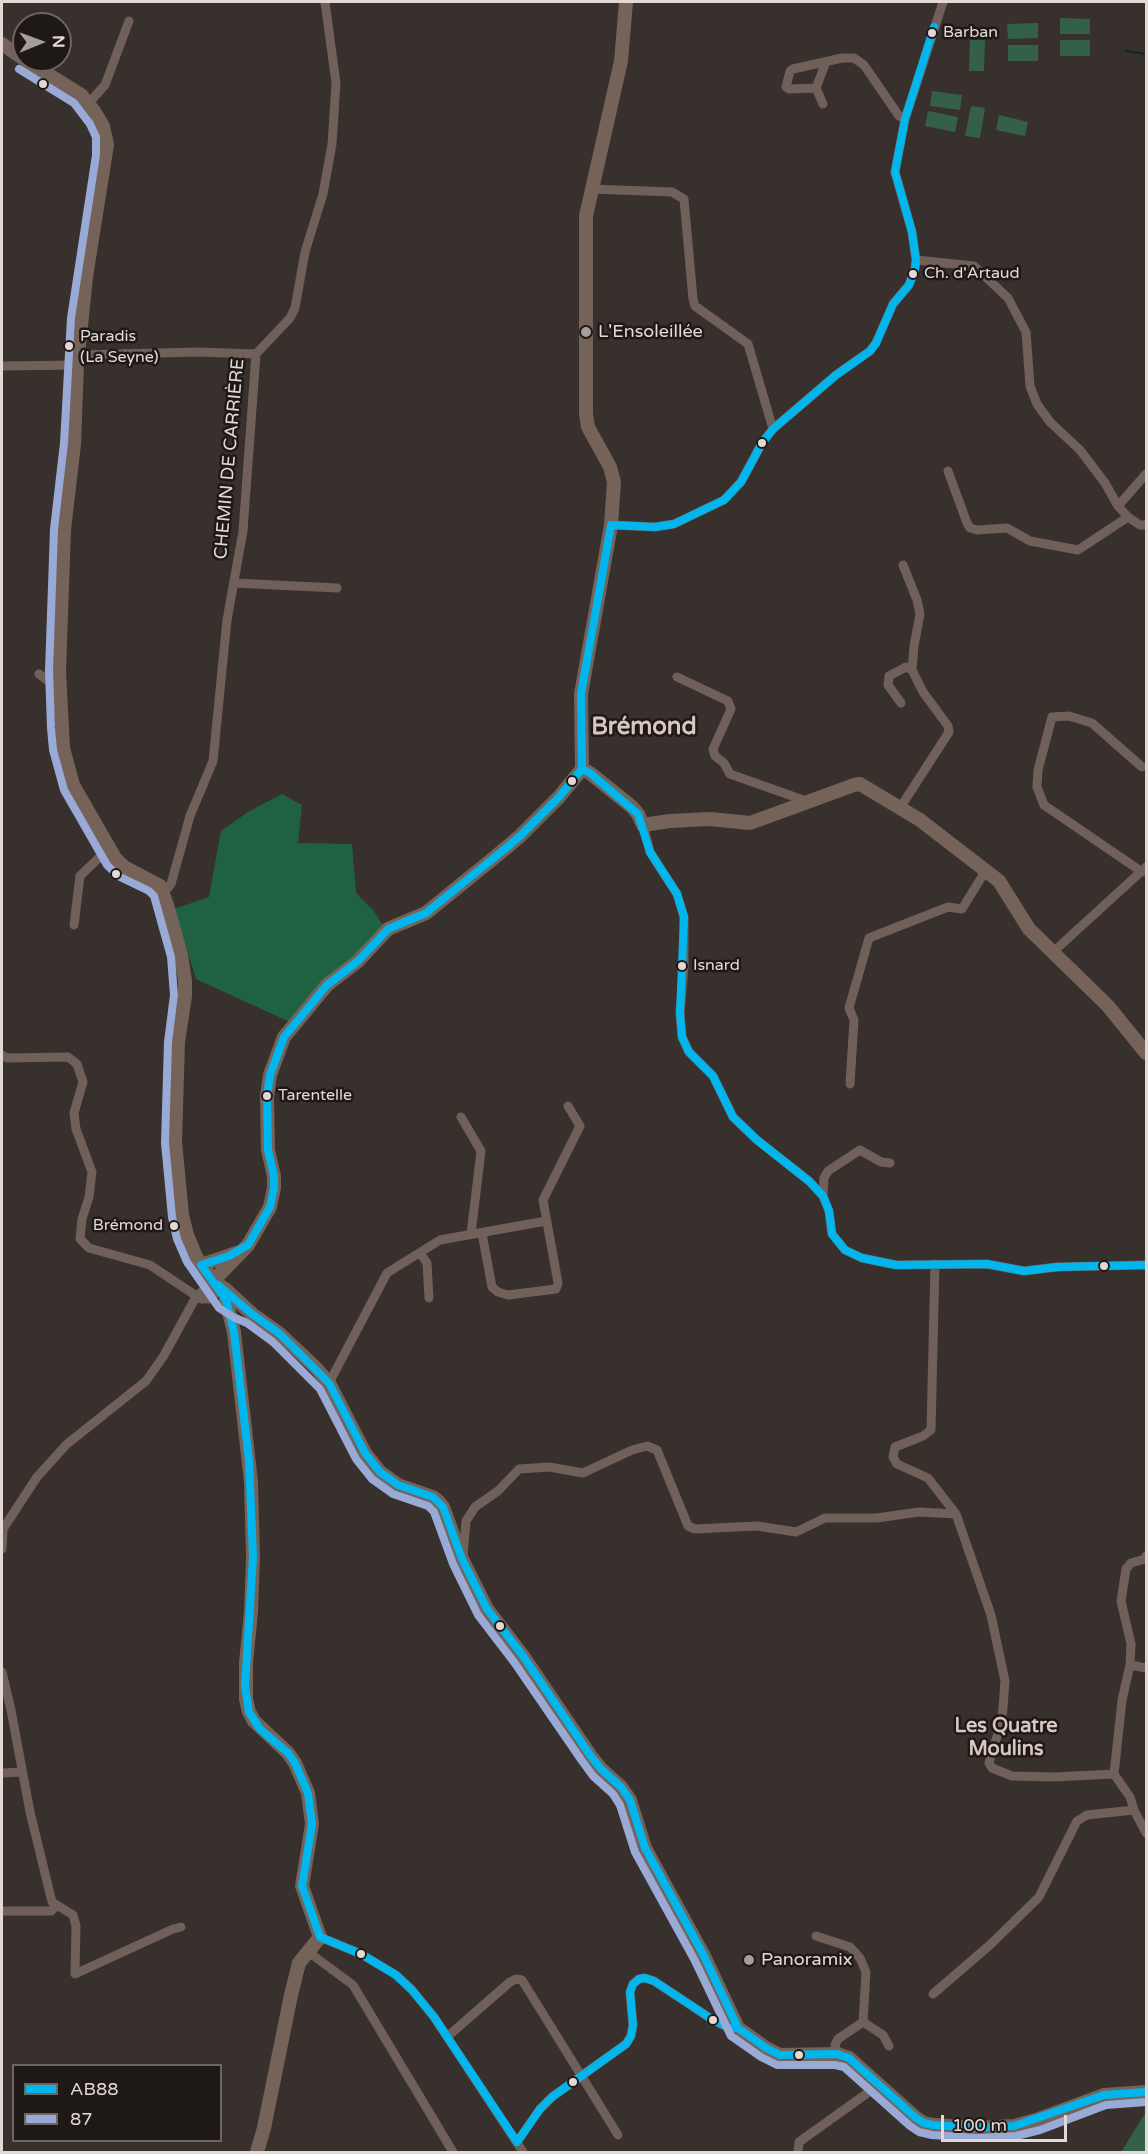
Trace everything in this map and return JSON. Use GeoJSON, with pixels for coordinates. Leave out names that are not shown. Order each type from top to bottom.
{"type":"FeatureCollection","features":[{"type":"Feature","properties":{"kind":"street","name":"CHEMIN DE CARRIÈRE"},"geometry":{"type":"LineString","coordinates":[[163,891],[167,890],[171,884],[190,816],[213,761],[227,620],[243,531],[256,354],[290,318],[295,308],[304,252],[323,194],[333,144],[336,83],[325,2]]}},
{"type":"Feature","properties":{"kind":"street"},"geometry":{"type":"LineString","coordinates":[[320,1937],[302,1886],[312,1824],[308,1793],[295,1763],[288,1753],[254,1720],[249,1712],[246,1699],[246,1663],[251,1612],[252,1515],[249,1461],[234,1332],[225,1294],[248,1245],[270,1207],[274,1176],[268,1150],[267,1096],[270,1075],[284,1037],[327,985],[358,962],[388,929],[426,914],[511,844],[560,797],[582,769],[581,694],[611,525],[613,475],[588,427],[586,414],[585,227],[591,189],[621,61],[626,2]]}},
{"type":"Feature","properties":{"kind":"street"},"geometry":{"type":"LineString","coordinates":[[611,525],[655,527],[674,524],[724,500],[741,482],[762,443],[773,429],[836,375],[870,351],[893,304],[909,285],[914,275],[916,260],[912,232],[896,172],[905,119],[943,2]]}},
{"type":"Feature","properties":{"kind":"street"},"geometry":{"type":"LineString","coordinates":[[88,104],[105,85],[129,21]]}},
{"type":"Feature","properties":{"kind":"street"},"geometry":{"type":"LineString","coordinates":[[816,88],[789,89],[786,87],[790,71],[842,58],[854,58],[864,65],[899,116],[905,119]]}},
{"type":"Feature","properties":{"kind":"street"},"geometry":{"type":"LineString","coordinates":[[823,104],[816,88],[826,62]]}},
{"type":"Feature","properties":{"kind":"street"},"geometry":{"type":"LineString","coordinates":[[45,72],[72,88],[88,104],[103,126],[106,135],[106,156],[86,277],[78,360],[74,444],[64,530],[59,671],[63,748],[73,785],[109,848],[124,867],[156,883],[163,891],[181,955],[185,996],[177,1061],[175,1142],[184,1224],[201,1265],[225,1294],[298,1350],[329,1383],[372,1463],[380,1472],[398,1485],[433,1497],[440,1502],[462,1559],[493,1617],[523,1656],[590,1755],[601,1769],[621,1787],[630,1800],[645,1848],[703,1954],[738,2028],[780,2055],[837,2054],[855,2061],[924,2123],[966,2128],[1002,2127],[1023,2124],[1098,2097],[1116,2093],[1146,2092]]}},
{"type":"Feature","properties":{"kind":"street"},"geometry":{"type":"LineString","coordinates":[[591,189],[672,192],[684,199],[695,306],[748,344],[773,429]]}},
{"type":"Feature","properties":{"kind":"street"},"geometry":{"type":"LineString","coordinates":[[916,260],[974,266],[1008,298],[1026,332],[1030,386],[1036,404],[1050,422],[1080,450],[1105,483],[1118,506],[1128,517],[1140,525],[1146,525]]}},
{"type":"Feature","properties":{"kind":"street"},"geometry":{"type":"LineString","coordinates":[[2,366],[198,352],[256,354]]}},
{"type":"Feature","properties":{"kind":"street"},"geometry":{"type":"LineString","coordinates":[[948,471],[967,523],[970,528],[977,530],[1007,528],[1030,541],[1078,549],[1128,517]]}},
{"type":"Feature","properties":{"kind":"street"},"geometry":{"type":"LineString","coordinates":[[1118,506],[1146,474]]}},
{"type":"Feature","properties":{"kind":"street"},"geometry":{"type":"LineString","coordinates":[[903,565],[920,614],[912,670]]}},
{"type":"Feature","properties":{"kind":"street"},"geometry":{"type":"LineString","coordinates":[[234,583],[337,588]]}},
{"type":"Feature","properties":{"kind":"street"},"geometry":{"type":"LineString","coordinates":[[900,808],[949,732],[948,726],[923,692],[912,670],[906,666],[889,676],[888,685],[901,703]]}},
{"type":"Feature","properties":{"kind":"street"},"geometry":{"type":"LineString","coordinates":[[59,671],[39,674],[45,677],[53,687],[60,707]]}},
{"type":"Feature","properties":{"kind":"street"},"geometry":{"type":"LineString","coordinates":[[678,677],[728,701],[731,708],[713,749],[715,756],[724,763],[730,774],[809,802]]}},
{"type":"Feature","properties":{"kind":"street"},"geometry":{"type":"LineString","coordinates":[[1052,953],[1144,870],[1044,805],[1037,787],[1038,770],[1052,717],[1069,716],[1092,723],[1142,767]]}},
{"type":"Feature","properties":{"kind":"street"},"geometry":{"type":"LineString","coordinates":[[582,769],[590,773],[638,814],[650,852],[677,894],[684,917],[684,966],[680,1013],[682,1037],[689,1052],[713,1076],[733,1117],[757,1140],[809,1180],[823,1197],[829,1211],[832,1234],[845,1250],[881,1263],[987,1264],[1024,1271],[1057,1267],[1146,1265]]}},
{"type":"Feature","properties":{"kind":"street"},"geometry":{"type":"LineString","coordinates":[[643,825],[710,819],[750,823],[854,784],[860,784],[920,820],[999,881],[1029,929],[1108,1006],[1146,1053]]}},
{"type":"Feature","properties":{"kind":"street"},"geometry":{"type":"LineString","coordinates":[[74,925],[80,876],[109,848]]}},
{"type":"Feature","properties":{"kind":"street"},"geometry":{"type":"LineString","coordinates":[[850,1084],[854,1020],[849,1008],[869,938],[948,907],[962,909],[986,870]]}},
{"type":"Feature","properties":{"kind":"street"},"geometry":{"type":"LineString","coordinates":[[2,1067],[4,1057],[68,1057],[77,1064],[82,1082],[74,1113],[76,1129],[92,1172],[80,1239],[89,1248],[150,1265],[196,1297],[225,1294]]}},
{"type":"Feature","properties":{"kind":"street"},"geometry":{"type":"LineString","coordinates":[[482,1233],[492,1287],[498,1292],[508,1295],[556,1289],[558,1283],[543,1200],[580,1126],[568,1106]]}},
{"type":"Feature","properties":{"kind":"street"},"geometry":{"type":"LineString","coordinates":[[460,1117],[481,1151],[471,1234]]}},
{"type":"Feature","properties":{"kind":"street"},"geometry":{"type":"LineString","coordinates":[[823,1197],[824,1178],[828,1171],[860,1150],[881,1162],[890,1163]]}},
{"type":"Feature","properties":{"kind":"street"},"geometry":{"type":"LineString","coordinates":[[329,1383],[387,1273],[440,1240],[546,1221]]}},
{"type":"Feature","properties":{"kind":"street"},"geometry":{"type":"LineString","coordinates":[[201,1265],[229,1256],[248,1245]]}},
{"type":"Feature","properties":{"kind":"street"},"geometry":{"type":"LineString","coordinates":[[420,1253],[427,1263],[429,1298]]}},
{"type":"Feature","properties":{"kind":"street"},"geometry":{"type":"LineString","coordinates":[[934,1264],[931,1430],[923,1436],[895,1447],[893,1457],[897,1464],[928,1478],[956,1515],[992,1615],[1005,1681],[1002,1720],[989,1762],[992,1768],[1012,1776],[1054,1778],[1114,1774]]}},
{"type":"Feature","properties":{"kind":"street"},"geometry":{"type":"LineString","coordinates":[[2,1549],[3,1529],[37,1478],[67,1444],[146,1381],[163,1357],[196,1297]]}},
{"type":"Feature","properties":{"kind":"street"},"geometry":{"type":"LineString","coordinates":[[462,1559],[466,1521],[470,1514],[498,1491],[519,1469],[549,1467],[583,1473],[632,1450],[647,1446],[657,1450],[688,1526],[695,1529],[757,1526],[796,1532],[825,1518],[877,1518],[920,1512],[956,1515]]}},
{"type":"Feature","properties":{"kind":"street"},"geometry":{"type":"LineString","coordinates":[[1146,1556],[1145,1559],[1131,1563],[1126,1569],[1121,1601],[1131,1644],[1114,1774],[1130,1797],[1146,1833]]}},
{"type":"Feature","properties":{"kind":"street"},"geometry":{"type":"LineString","coordinates":[[1130,1665],[1146,1668]]}},
{"type":"Feature","properties":{"kind":"street"},"geometry":{"type":"LineString","coordinates":[[2,1672],[30,1812],[52,1902],[73,1915],[76,1926],[75,1974],[172,1929],[182,1927]]}},
{"type":"Feature","properties":{"kind":"street"},"geometry":{"type":"LineString","coordinates":[[2,1773],[22,1772]]}},
{"type":"Feature","properties":{"kind":"street"},"geometry":{"type":"LineString","coordinates":[[933,1994],[991,1944],[1039,1897],[1077,1821],[1087,1815],[1134,1810]]}},
{"type":"Feature","properties":{"kind":"street"},"geometry":{"type":"LineString","coordinates":[[2,1911],[51,1911],[57,1905]]}},
{"type":"Feature","properties":{"kind":"street"},"geometry":{"type":"LineString","coordinates":[[816,1936],[850,1947],[860,1958],[866,1972],[863,2022]]}},
{"type":"Feature","properties":{"kind":"street"},"geometry":{"type":"LineString","coordinates":[[257,2152],[299,1963],[320,1937]]}},
{"type":"Feature","properties":{"kind":"street"},"geometry":{"type":"LineString","coordinates":[[320,1937],[352,1949],[396,1975],[423,2002],[523,2152]]}},
{"type":"Feature","properties":{"kind":"street"},"geometry":{"type":"LineString","coordinates":[[307,1951],[353,1985],[453,2152]]}},
{"type":"Feature","properties":{"kind":"street"},"geometry":{"type":"LineString","coordinates":[[447,2037],[510,1982],[516,1979],[522,1980],[618,2135]]}},
{"type":"Feature","properties":{"kind":"street"},"geometry":{"type":"LineString","coordinates":[[517,2142],[540,2109],[552,2097],[626,2044],[631,2036],[633,2025],[630,1992],[633,1984],[639,1979],[654,1981],[713,2020],[729,2028],[738,2028]]}},
{"type":"Feature","properties":{"kind":"street"},"geometry":{"type":"LineString","coordinates":[[837,2054],[835,2045],[838,2039],[863,2022]]}},
{"type":"Feature","properties":{"kind":"street"},"geometry":{"type":"LineString","coordinates":[[863,2022],[883,2035],[889,2046]]}},
{"type":"Feature","properties":{"kind":"street"},"geometry":{"type":"LineString","coordinates":[[798,2152],[799,2142],[880,2084]]}},
{"type":"Feature","properties":{"kind":"green space"},"geometry":{"type":"Polygon","coordinates":[[[1060,18],[1090,19],[1090,34],[1060,34],[1060,18]]]}},
{"type":"Feature","properties":{"kind":"green space"},"geometry":{"type":"Polygon","coordinates":[[[1038,23],[1038,38],[1008,39],[1007,24],[1038,23]]]}},
{"type":"Feature","properties":{"kind":"green space"},"geometry":{"type":"Polygon","coordinates":[[[970,40],[985,40],[984,71],[969,71],[970,40]]]}},
{"type":"Feature","properties":{"kind":"green space"},"geometry":{"type":"Polygon","coordinates":[[[1060,40],[1090,40],[1090,56],[1060,56],[1060,40]]]}},
{"type":"Feature","properties":{"kind":"green space"},"geometry":{"type":"Polygon","coordinates":[[[1008,45],[1038,45],[1038,61],[1008,61],[1008,45]]]}},
{"type":"Feature","properties":{"kind":"green space"},"geometry":{"type":"Polygon","coordinates":[[[932,91],[962,95],[960,110],[930,106],[932,91]]]}},
{"type":"Feature","properties":{"kind":"green space"},"geometry":{"type":"Polygon","coordinates":[[[971,106],[985,108],[980,138],[965,136],[971,106]]]}},
{"type":"Feature","properties":{"kind":"green space"},"geometry":{"type":"Polygon","coordinates":[[[928,111],[958,117],[955,132],[925,126],[928,111]]]}},
{"type":"Feature","properties":{"kind":"green space"},"geometry":{"type":"Polygon","coordinates":[[[999,115],[1028,122],[1025,136],[996,130],[999,115]]]}},
{"type":"Feature","properties":{"kind":"green space"},"geometry":{"type":"Polygon","coordinates":[[[282,794],[302,805],[298,843],[352,844],[356,893],[374,911],[385,929],[292,1023],[196,979],[174,909],[209,897],[221,831],[248,812],[282,794]]]}},
{"type":"Feature","properties":{"kind":"green space"},"geometry":{"type":"Polygon","coordinates":[[[1146,2112],[1146,2152],[1121,2152],[1146,2112]]]}},
{"type":"Feature","properties":{"kind":"waterway"},"geometry":{"type":"LineString","coordinates":[[1126,51],[1146,54]]}},
{"type":"Feature","properties":{"kind":"transit line","name":"AB88"},"geometry":{"type":"LineString","coordinates":[[611,525],[655,527],[674,524],[724,500],[741,482],[762,443],[773,429],[836,375],[870,351],[876,343],[893,304],[909,285],[915,269],[912,232],[895,172],[905,119],[934,27]]}},
{"type":"Feature","properties":{"kind":"transit line","name":"87"},"geometry":{"type":"LineString","coordinates":[[24,72],[74,103],[90,124],[96,137],[96,155],[71,318],[64,443],[54,529],[49,671],[53,750],[64,790],[107,865],[118,876],[149,891],[154,896],[171,957],[174,995],[168,1042],[165,1143],[172,1217],[177,1239],[187,1262],[219,1308],[247,1323],[273,1342],[320,1389],[356,1459],[372,1479],[393,1494],[428,1506],[434,1512],[453,1564],[478,1615],[514,1662],[593,1776],[613,1794],[620,1805],[635,1852],[694,1959],[731,2036],[777,2065],[844,2067],[910,2126],[919,2132],[932,2135],[977,2138],[1016,2136],[1040,2130],[1106,2105],[1146,2102]]}},
{"type":"Feature","properties":{"kind":"transit line","name":"AB88"},"geometry":{"type":"LineString","coordinates":[[611,525],[581,694],[582,769],[559,797],[519,837],[495,857],[426,913],[388,929],[358,961],[327,985],[284,1037],[270,1075],[267,1096],[268,1150],[274,1176],[270,1207],[248,1245],[229,1256],[201,1265],[226,1300],[234,1332],[249,1461],[253,1557],[245,1686],[249,1712],[260,1729],[288,1753],[308,1793],[312,1824],[302,1886],[320,1937],[361,1954],[396,1975],[412,1990],[434,2017],[517,2142],[540,2109],[552,2097],[626,2044],[631,2036],[633,2025],[630,1992],[633,1984],[639,1979],[654,1981],[713,2020],[729,2028],[738,2028]]}},
{"type":"Feature","properties":{"kind":"transit line","name":"AB88"},"geometry":{"type":"LineString","coordinates":[[582,769],[590,773],[638,814],[650,852],[677,894],[684,917],[680,1013],[682,1037],[689,1052],[713,1076],[733,1117],[757,1140],[809,1181],[823,1196],[829,1211],[832,1234],[845,1250],[862,1258],[896,1265],[987,1264],[1024,1271],[1057,1267],[1146,1265]]}},
{"type":"Feature","properties":{"kind":"transit line","name":"AB88"},"geometry":{"type":"LineString","coordinates":[[218,1285],[280,1334],[329,1383],[365,1453],[380,1472],[398,1485],[433,1497],[443,1507],[462,1559],[487,1609],[523,1656],[590,1755],[601,1769],[621,1787],[630,1800],[645,1848],[703,1954],[738,2028],[780,2055],[837,2054],[849,2058],[916,2118],[933,2125],[978,2128],[1014,2126],[1104,2095],[1146,2092]]}},
{"type":"Feature","properties":{"kind":"place","name":"Barban"},"geometry":{"type":"Point","coordinates":[932,33]}},
{"type":"Feature","properties":{"kind":"place","name":"Ch. d'Artaud"},"geometry":{"type":"Point","coordinates":[913,274]}},
{"type":"Feature","properties":{"kind":"place","name":"L'Ensoleillée"},"geometry":{"type":"Point","coordinates":[586,332]}},
{"type":"Feature","properties":{"kind":"place","name":"Paradis (La Seyne)"},"geometry":{"type":"Point","coordinates":[69,346]}},
{"type":"Feature","properties":{"kind":"place","name":"Isnard"},"geometry":{"type":"Point","coordinates":[682,966]}},
{"type":"Feature","properties":{"kind":"place","name":"Tarentelle"},"geometry":{"type":"Point","coordinates":[267,1096]}},
{"type":"Feature","properties":{"kind":"place","name":"Brémond"},"geometry":{"type":"Point","coordinates":[174,1226]}},
{"type":"Feature","properties":{"kind":"place","name":"Panoramix"},"geometry":{"type":"Point","coordinates":[749,1960]}},
{"type":"Feature","properties":{"kind":"district","name":"Brémond"},"geometry":{"type":"Point","coordinates":[644,728]}},
{"type":"Feature","properties":{"kind":"district","name":"Les Quatre Moulins"},"geometry":{"type":"Point","coordinates":[1006,1738]}}]}
